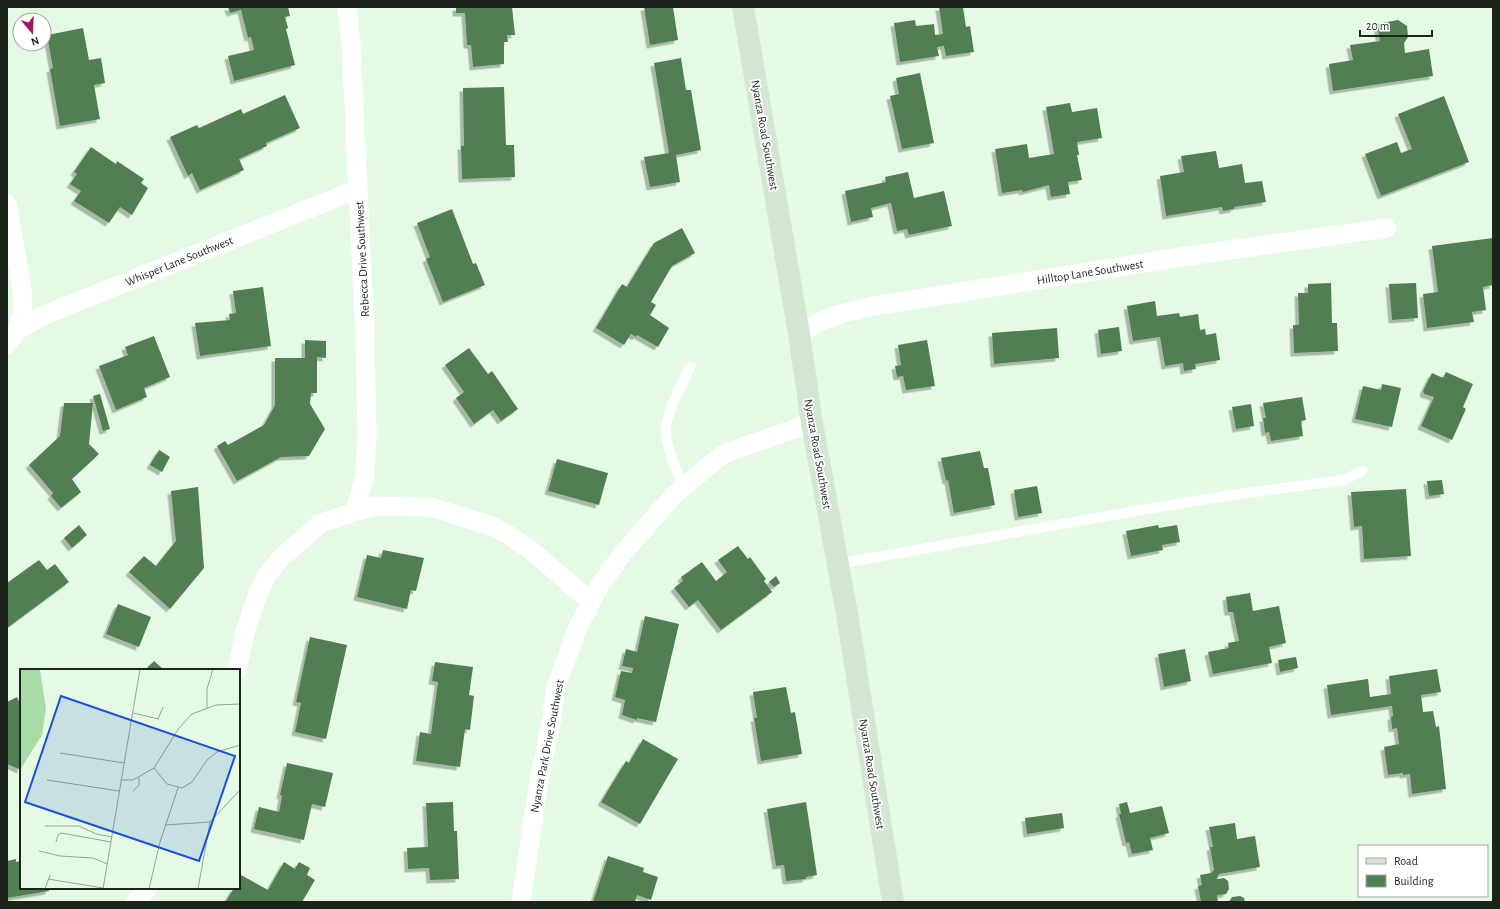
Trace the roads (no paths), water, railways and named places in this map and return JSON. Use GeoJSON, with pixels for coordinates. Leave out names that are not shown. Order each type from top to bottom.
{"type":"FeatureCollection","features":[{"type":"Feature","properties":{"kind":"street","name":"Rebecca Drive Southwest"},"geometry":{"type":"LineString","coordinates":[[347,7],[365,335],[367,434],[365,475],[355,510]]}},
{"type":"Feature","properties":{"kind":"street","name":"Nyanza Road Southwest"},"geometry":{"type":"LineString","coordinates":[[743,7],[799,334],[812,423],[838,564],[893,902]]}},
{"type":"Feature","properties":{"kind":"street","name":"Whisper Lane Southwest"},"geometry":{"type":"LineString","coordinates":[[12,338],[42,316],[358,189]]}},
{"type":"Feature","properties":{"kind":"street"},"geometry":{"type":"LineString","coordinates":[[7,204],[22,288],[23,309],[12,338]]}},
{"type":"Feature","properties":{"kind":"street","name":"Hilltop Lane Southwest"},"geometry":{"type":"LineString","coordinates":[[799,334],[818,321],[845,312],[874,306],[1181,257],[1387,228]]}},
{"type":"Feature","properties":{"kind":"street","name":"Nyanza Park Drive Southwest"},"geometry":{"type":"LineString","coordinates":[[521,902],[539,781],[552,717],[556,687],[578,627],[591,602],[623,553],[675,494],[683,487],[726,454],[812,423]]}},
{"type":"Feature","properties":{"kind":"street"},"geometry":{"type":"LineString","coordinates":[[237,669],[246,628],[258,594],[267,575],[282,556],[321,523],[355,510],[374,506],[431,506],[491,526],[508,534],[532,551],[591,602]]}},
{"type":"Feature","properties":{"kind":"street"},"geometry":{"type":"LineString","coordinates":[[136,902],[147,889]]}},
{"type":"Feature","properties":{"kind":"lane"},"geometry":{"type":"LineString","coordinates":[[683,487],[667,439],[666,427],[669,415],[690,367]]}},
{"type":"Feature","properties":{"kind":"lane"},"geometry":{"type":"LineString","coordinates":[[838,564],[1232,495],[1344,480],[1362,471]]}}]}
